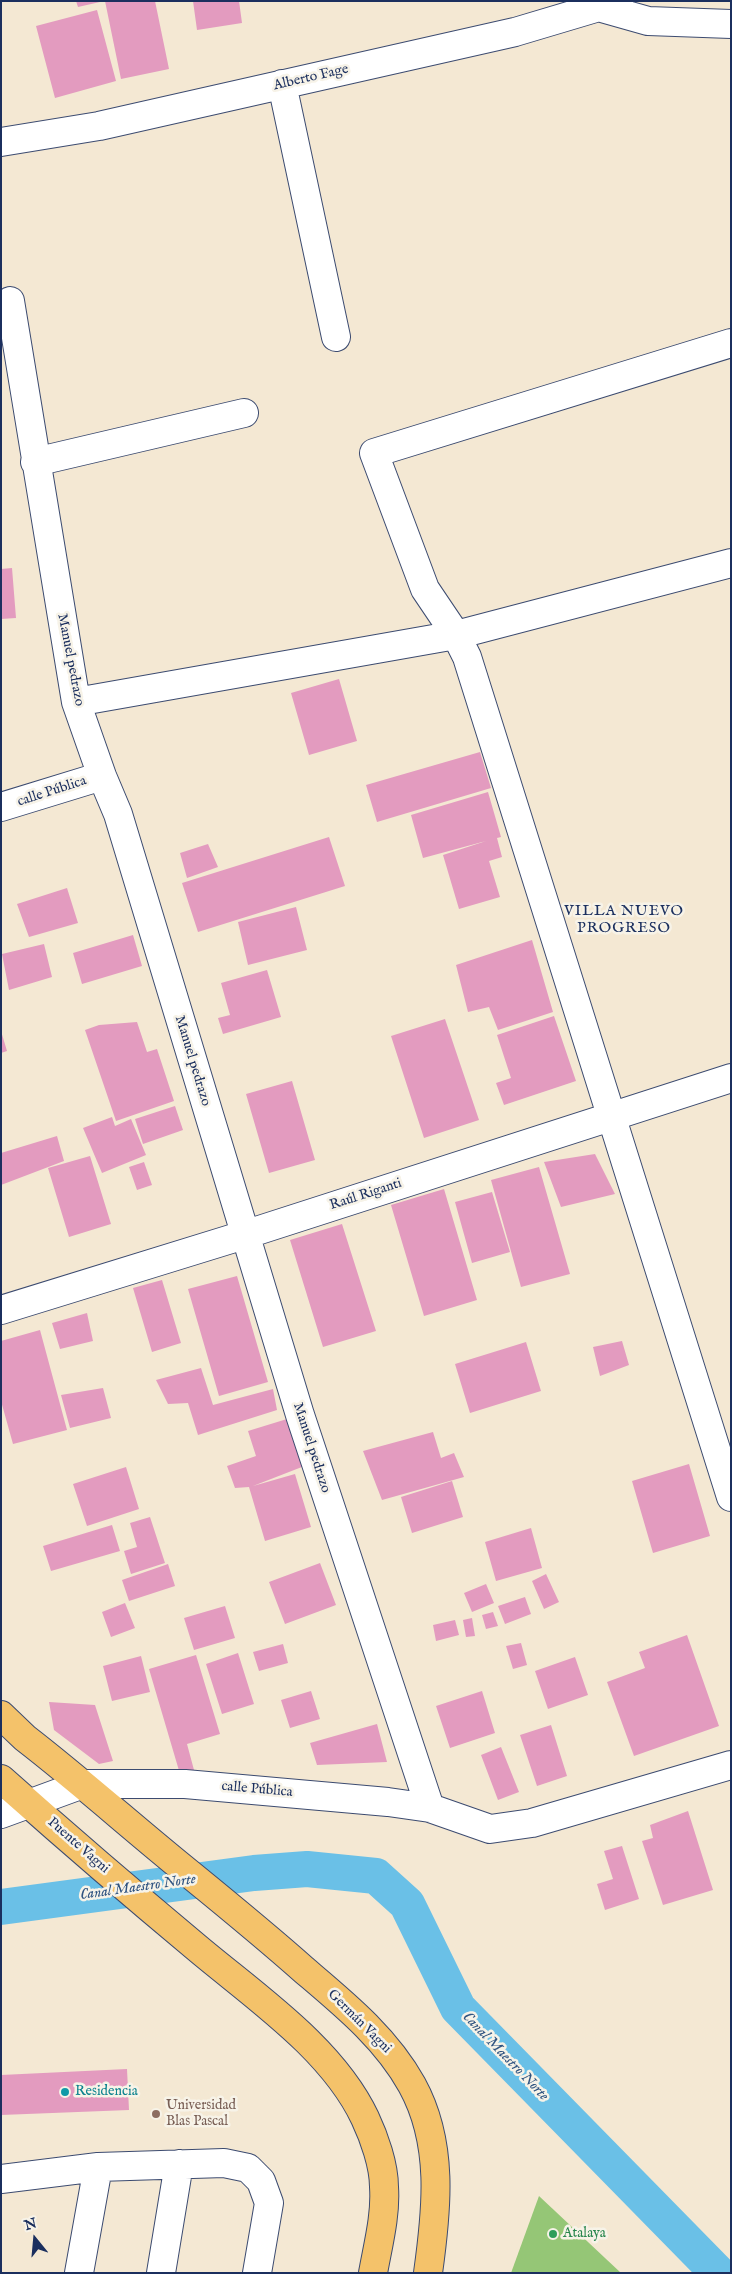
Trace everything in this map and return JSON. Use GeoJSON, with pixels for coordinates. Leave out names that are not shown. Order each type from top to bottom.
{"type":"FeatureCollection","features":[{"type":"Feature","properties":{"kind":"main road"},"geometry":{"type":"LineString","coordinates":[[1,1715],[26,1738],[83,1784]]}},
{"type":"Feature","properties":{"kind":"main road"},"geometry":{"type":"LineString","coordinates":[[1,1778],[30,1804]]}},
{"type":"Feature","properties":{"kind":"main road","name":"Germán Vagni"},"geometry":{"type":"LineString","coordinates":[[83,1784],[352,2011],[390,2052],[412,2085],[426,2120],[434,2152],[437,2183],[428,2273]]}},
{"type":"Feature","properties":{"kind":"main road","name":"Puente Vagni"},"geometry":{"type":"LineString","coordinates":[[30,1804],[95,1862],[301,2036],[348,2087],[365,2118],[378,2153],[384,2186],[380,2236],[373,2273]]}},
{"type":"Feature","properties":{"kind":"street"},"geometry":{"type":"LineString","coordinates":[[611,4],[648,21],[731,24]]}},
{"type":"Feature","properties":{"kind":"street","name":"Alberto Fage"},"geometry":{"type":"LineString","coordinates":[[1,142],[99,126],[515,32],[611,4]]}},
{"type":"Feature","properties":{"kind":"street"},"geometry":{"type":"LineString","coordinates":[[282,84],[336,337]]}},
{"type":"Feature","properties":{"kind":"street","name":"Manuel pedrazo"},"geometry":{"type":"LineString","coordinates":[[10,301],[76,702],[102,776],[118,814],[300,1415],[430,1808]]}},
{"type":"Feature","properties":{"kind":"street"},"geometry":{"type":"LineString","coordinates":[[731,343],[374,453],[425,589],[456,635],[467,657],[613,1116],[731,1497]]}},
{"type":"Feature","properties":{"kind":"street"},"geometry":{"type":"LineString","coordinates":[[35,462],[244,412]]}},
{"type":"Feature","properties":{"kind":"street"},"geometry":{"type":"LineString","coordinates":[[76,702],[456,635],[731,563]]}},
{"type":"Feature","properties":{"kind":"street","name":"calle Pública"},"geometry":{"type":"LineString","coordinates":[[1,807],[102,776]]}},
{"type":"Feature","properties":{"kind":"street","name":"Raúl Riganti"},"geometry":{"type":"LineString","coordinates":[[1,1310],[244,1235],[731,1078]]}},
{"type":"Feature","properties":{"kind":"street","name":"calle Pública"},"geometry":{"type":"LineString","coordinates":[[83,1784],[185,1784],[388,1802],[430,1808],[490,1829],[532,1823],[731,1765]]}},
{"type":"Feature","properties":{"kind":"street"},"geometry":{"type":"LineString","coordinates":[[1,1814],[83,1784]]}},
{"type":"Feature","properties":{"kind":"street"},"geometry":{"type":"LineString","coordinates":[[1,2179],[98,2168],[179,2164],[224,2163],[248,2168],[261,2181],[269,2203],[257,2273]]}},
{"type":"Feature","properties":{"kind":"street"},"geometry":{"type":"LineString","coordinates":[[160,2273],[179,2164]]}},
{"type":"Feature","properties":{"kind":"street"},"geometry":{"type":"LineString","coordinates":[[79,2273],[98,2168]]}},
{"type":"Feature","properties":{"kind":"green space","name":"Atalaya"},"geometry":{"type":"Polygon","coordinates":[[[539,2196],[621,2273],[511,2273],[539,2196]]]}},
{"type":"Feature","properties":{"kind":"building"},"geometry":{"type":"Polygon","coordinates":[[[76,1],[100,1],[100,2],[78,7],[76,1]]]}},
{"type":"Feature","properties":{"kind":"building"},"geometry":{"type":"Polygon","coordinates":[[[105,1],[155,1],[169,69],[121,79],[105,1]]]}},
{"type":"Feature","properties":{"kind":"building"},"geometry":{"type":"Polygon","coordinates":[[[193,1],[239,1],[242,23],[197,30],[193,1]]]}},
{"type":"Feature","properties":{"kind":"building"},"geometry":{"type":"Polygon","coordinates":[[[97,10],[116,81],[55,98],[36,26],[97,10]]]}},
{"type":"Feature","properties":{"kind":"building"},"geometry":{"type":"Polygon","coordinates":[[[12,568],[16,618],[1,619],[1,569],[12,568]]]}},
{"type":"Feature","properties":{"kind":"building"},"geometry":{"type":"Polygon","coordinates":[[[339,679],[357,741],[309,755],[291,693],[339,679]]]}},
{"type":"Feature","properties":{"kind":"building"},"geometry":{"type":"Polygon","coordinates":[[[480,752],[491,788],[377,822],[366,785],[480,752]]]}},
{"type":"Feature","properties":{"kind":"building"},"geometry":{"type":"Polygon","coordinates":[[[488,792],[501,837],[497,838],[502,857],[489,861],[500,897],[459,909],[443,855],[486,841],[423,858],[411,815],[488,792]]]}},
{"type":"Feature","properties":{"kind":"building"},"geometry":{"type":"Polygon","coordinates":[[[329,837],[345,886],[198,932],[182,883],[329,837]]]}},
{"type":"Feature","properties":{"kind":"building"},"geometry":{"type":"Polygon","coordinates":[[[208,844],[218,867],[187,878],[180,853],[208,844]]]}},
{"type":"Feature","properties":{"kind":"building"},"geometry":{"type":"Polygon","coordinates":[[[67,888],[78,923],[29,937],[17,904],[67,888]]]}},
{"type":"Feature","properties":{"kind":"building"},"geometry":{"type":"Polygon","coordinates":[[[296,907],[307,950],[248,965],[238,922],[296,907]]]}},
{"type":"Feature","properties":{"kind":"building"},"geometry":{"type":"Polygon","coordinates":[[[133,935],[142,966],[82,984],[73,953],[133,935]]]}},
{"type":"Feature","properties":{"kind":"building"},"geometry":{"type":"Polygon","coordinates":[[[532,940],[553,1012],[498,1030],[489,1007],[468,1012],[456,965],[532,940]]]}},
{"type":"Feature","properties":{"kind":"building"},"geometry":{"type":"Polygon","coordinates":[[[44,944],[52,977],[9,990],[2,954],[44,944]]]}},
{"type":"Feature","properties":{"kind":"building"},"geometry":{"type":"Polygon","coordinates":[[[267,970],[281,1017],[223,1034],[218,1018],[230,1015],[221,983],[267,970]]]}},
{"type":"Feature","properties":{"kind":"building"},"geometry":{"type":"Polygon","coordinates":[[[554,1016],[576,1081],[504,1105],[496,1083],[511,1078],[497,1035],[554,1016]]]}},
{"type":"Feature","properties":{"kind":"building"},"geometry":{"type":"Polygon","coordinates":[[[445,1019],[479,1120],[424,1138],[391,1036],[445,1019]]]}},
{"type":"Feature","properties":{"kind":"building"},"geometry":{"type":"Polygon","coordinates":[[[137,1022],[147,1052],[157,1049],[174,1101],[116,1121],[85,1030],[99,1025],[137,1022]]]}},
{"type":"Feature","properties":{"kind":"building"},"geometry":{"type":"Polygon","coordinates":[[[1,1031],[7,1051],[1,1053],[1,1031]]]}},
{"type":"Feature","properties":{"kind":"building"},"geometry":{"type":"Polygon","coordinates":[[[292,1081],[315,1160],[269,1173],[246,1094],[292,1081]]]}},
{"type":"Feature","properties":{"kind":"building"},"geometry":{"type":"Polygon","coordinates":[[[175,1106],[183,1130],[143,1144],[135,1119],[175,1106]]]}},
{"type":"Feature","properties":{"kind":"building"},"geometry":{"type":"Polygon","coordinates":[[[112,1117],[115,1126],[131,1119],[146,1155],[102,1173],[83,1128],[112,1117]]]}},
{"type":"Feature","properties":{"kind":"building"},"geometry":{"type":"Polygon","coordinates":[[[57,1136],[64,1161],[1,1185],[1,1153],[57,1136]]]}},
{"type":"Feature","properties":{"kind":"building"},"geometry":{"type":"Polygon","coordinates":[[[595,1154],[615,1194],[561,1207],[544,1162],[595,1154]]]}},
{"type":"Feature","properties":{"kind":"building"},"geometry":{"type":"Polygon","coordinates":[[[90,1156],[111,1224],[69,1237],[48,1168],[90,1156]]]}},
{"type":"Feature","properties":{"kind":"building"},"geometry":{"type":"Polygon","coordinates":[[[144,1162],[152,1185],[137,1190],[129,1167],[144,1162]]]}},
{"type":"Feature","properties":{"kind":"building"},"geometry":{"type":"Polygon","coordinates":[[[539,1167],[570,1274],[521,1287],[491,1180],[539,1167]]]}},
{"type":"Feature","properties":{"kind":"building"},"geometry":{"type":"Polygon","coordinates":[[[444,1189],[477,1300],[424,1316],[391,1205],[444,1189]]]}},
{"type":"Feature","properties":{"kind":"building"},"geometry":{"type":"Polygon","coordinates":[[[492,1192],[510,1252],[472,1263],[455,1202],[492,1192]]]}},
{"type":"Feature","properties":{"kind":"building"},"geometry":{"type":"Polygon","coordinates":[[[342,1224],[376,1331],[323,1347],[290,1240],[342,1224]]]}},
{"type":"Feature","properties":{"kind":"building"},"geometry":{"type":"Polygon","coordinates":[[[237,1276],[268,1382],[219,1396],[188,1289],[237,1276]]]}},
{"type":"Feature","properties":{"kind":"building"},"geometry":{"type":"Polygon","coordinates":[[[162,1280],[181,1343],[152,1352],[133,1288],[162,1280]]]}},
{"type":"Feature","properties":{"kind":"building"},"geometry":{"type":"Polygon","coordinates":[[[87,1313],[93,1341],[60,1349],[52,1323],[87,1313]]]}},
{"type":"Feature","properties":{"kind":"building"},"geometry":{"type":"Polygon","coordinates":[[[40,1330],[67,1430],[13,1444],[1,1401],[1,1341],[40,1330]]]}},
{"type":"Feature","properties":{"kind":"building"},"geometry":{"type":"Polygon","coordinates":[[[622,1341],[629,1365],[600,1376],[593,1347],[622,1341]]]}},
{"type":"Feature","properties":{"kind":"building"},"geometry":{"type":"Polygon","coordinates":[[[526,1342],[541,1391],[470,1413],[455,1364],[526,1342]]]}},
{"type":"Feature","properties":{"kind":"building"},"geometry":{"type":"Polygon","coordinates":[[[201,1368],[213,1405],[273,1389],[277,1410],[198,1435],[188,1403],[168,1404],[156,1380],[201,1368]]]}},
{"type":"Feature","properties":{"kind":"building"},"geometry":{"type":"Polygon","coordinates":[[[103,1388],[111,1418],[70,1428],[61,1395],[103,1388]]]}},
{"type":"Feature","properties":{"kind":"building"},"geometry":{"type":"Polygon","coordinates":[[[300,1415],[307,1465],[253,1486],[295,1474],[311,1527],[265,1541],[249,1487],[235,1488],[227,1466],[256,1456],[248,1431],[300,1415]]]}},
{"type":"Feature","properties":{"kind":"building"},"geometry":{"type":"Polygon","coordinates":[[[433,1432],[441,1458],[454,1453],[464,1477],[382,1500],[363,1451],[433,1432]]]}},
{"type":"Feature","properties":{"kind":"building"},"geometry":{"type":"Polygon","coordinates":[[[689,1464],[710,1536],[653,1553],[632,1481],[689,1464]]]}},
{"type":"Feature","properties":{"kind":"building"},"geometry":{"type":"Polygon","coordinates":[[[126,1467],[139,1509],[87,1526],[73,1484],[126,1467]]]}},
{"type":"Feature","properties":{"kind":"building"},"geometry":{"type":"Polygon","coordinates":[[[452,1481],[463,1517],[412,1533],[401,1497],[452,1481]]]}},
{"type":"Feature","properties":{"kind":"building"},"geometry":{"type":"Polygon","coordinates":[[[150,1517],[165,1563],[131,1574],[124,1551],[137,1547],[130,1523],[150,1517]]]}},
{"type":"Feature","properties":{"kind":"building"},"geometry":{"type":"Polygon","coordinates":[[[112,1525],[120,1551],[51,1571],[43,1546],[112,1525]]]}},
{"type":"Feature","properties":{"kind":"building"},"geometry":{"type":"Polygon","coordinates":[[[531,1528],[542,1568],[496,1581],[485,1542],[531,1528]]]}},
{"type":"Feature","properties":{"kind":"building"},"geometry":{"type":"Polygon","coordinates":[[[320,1563],[336,1605],[285,1624],[269,1582],[320,1563]]]}},
{"type":"Feature","properties":{"kind":"building"},"geometry":{"type":"Polygon","coordinates":[[[168,1564],[175,1586],[129,1601],[122,1580],[168,1564]]]}},
{"type":"Feature","properties":{"kind":"building"},"geometry":{"type":"Polygon","coordinates":[[[546,1574],[559,1602],[544,1609],[532,1581],[546,1574]]]}},
{"type":"Feature","properties":{"kind":"building"},"geometry":{"type":"Polygon","coordinates":[[[486,1584],[494,1603],[472,1612],[464,1593],[486,1584]]]}},
{"type":"Feature","properties":{"kind":"building"},"geometry":{"type":"Polygon","coordinates":[[[525,1597],[531,1614],[505,1624],[498,1606],[525,1597]]]}},
{"type":"Feature","properties":{"kind":"building"},"geometry":{"type":"Polygon","coordinates":[[[125,1603],[135,1628],[111,1637],[102,1612],[125,1603]]]}},
{"type":"Feature","properties":{"kind":"building"},"geometry":{"type":"Polygon","coordinates":[[[225,1606],[235,1638],[194,1650],[184,1618],[225,1606]]]}},
{"type":"Feature","properties":{"kind":"building"},"geometry":{"type":"Polygon","coordinates":[[[493,1612],[498,1626],[486,1629],[482,1615],[493,1612]]]}},
{"type":"Feature","properties":{"kind":"building"},"geometry":{"type":"Polygon","coordinates":[[[472,1618],[475,1636],[466,1637],[463,1620],[472,1618]]]}},
{"type":"Feature","properties":{"kind":"building"},"geometry":{"type":"Polygon","coordinates":[[[455,1620],[459,1635],[436,1641],[433,1625],[455,1620]]]}},
{"type":"Feature","properties":{"kind":"building"},"geometry":{"type":"Polygon","coordinates":[[[687,1635],[719,1726],[634,1756],[607,1682],[645,1668],[639,1652],[687,1635]]]}},
{"type":"Feature","properties":{"kind":"building"},"geometry":{"type":"Polygon","coordinates":[[[521,1643],[527,1665],[513,1669],[506,1646],[521,1643]]]}},
{"type":"Feature","properties":{"kind":"building"},"geometry":{"type":"Polygon","coordinates":[[[283,1644],[288,1663],[259,1671],[253,1652],[283,1644]]]}},
{"type":"Feature","properties":{"kind":"building"},"geometry":{"type":"Polygon","coordinates":[[[238,1653],[254,1704],[222,1714],[206,1664],[238,1653]]]}},
{"type":"Feature","properties":{"kind":"building"},"geometry":{"type":"Polygon","coordinates":[[[196,1655],[220,1734],[187,1744],[194,1770],[180,1774],[149,1669],[196,1655]]]}},
{"type":"Feature","properties":{"kind":"building"},"geometry":{"type":"Polygon","coordinates":[[[141,1656],[150,1692],[112,1701],[103,1666],[141,1656]]]}},
{"type":"Feature","properties":{"kind":"building"},"geometry":{"type":"Polygon","coordinates":[[[575,1657],[588,1695],[548,1709],[535,1671],[575,1657]]]}},
{"type":"Feature","properties":{"kind":"building"},"geometry":{"type":"Polygon","coordinates":[[[311,1691],[320,1719],[290,1728],[281,1700],[311,1691]]]}},
{"type":"Feature","properties":{"kind":"building"},"geometry":{"type":"Polygon","coordinates":[[[482,1691],[495,1733],[450,1748],[436,1706],[482,1691]]]}},
{"type":"Feature","properties":{"kind":"building"},"geometry":{"type":"Polygon","coordinates":[[[49,1702],[95,1705],[113,1761],[99,1764],[54,1730],[49,1702]]]}},
{"type":"Feature","properties":{"kind":"building"},"geometry":{"type":"Polygon","coordinates":[[[377,1724],[387,1762],[317,1765],[310,1743],[377,1724]]]}},
{"type":"Feature","properties":{"kind":"building"},"geometry":{"type":"Polygon","coordinates":[[[551,1725],[567,1776],[537,1786],[520,1735],[551,1725]]]}},
{"type":"Feature","properties":{"kind":"building"},"geometry":{"type":"Polygon","coordinates":[[[501,1747],[519,1792],[498,1800],[481,1755],[501,1747]]]}},
{"type":"Feature","properties":{"kind":"building"},"geometry":{"type":"Polygon","coordinates":[[[688,1811],[713,1890],[663,1905],[642,1841],[653,1838],[650,1825],[688,1811]]]}},
{"type":"Feature","properties":{"kind":"building"},"geometry":{"type":"Polygon","coordinates":[[[622,1846],[639,1899],[605,1910],[597,1884],[613,1879],[604,1851],[622,1846]]]}},
{"type":"Feature","properties":{"kind":"building","name":"Residencia"},"geometry":{"type":"Polygon","coordinates":[[[127,2069],[129,2110],[1,2115],[1,2075],[127,2069]]]}},
{"type":"Feature","properties":{"kind":"waterway","name":"Canal Maestro Norte"},"geometry":{"type":"LineString","coordinates":[[1,1907],[254,1873],[307,1869],[376,1876],[407,1904],[458,2008],[718,2273]]}},
{"type":"Feature","properties":{"kind":"place","name":"Residencia"},"geometry":{"type":"Point","coordinates":[65,2092]}},
{"type":"Feature","properties":{"kind":"place","name":"Universidad Blas Pascal"},"geometry":{"type":"Point","coordinates":[156,2114]}},
{"type":"Feature","properties":{"kind":"place","name":"Atalaya"},"geometry":{"type":"Point","coordinates":[553,2234]}},
{"type":"Feature","properties":{"kind":"district","name":"VILLA NUEVO PROGRESO"},"geometry":{"type":"Point","coordinates":[624,920]}}]}
